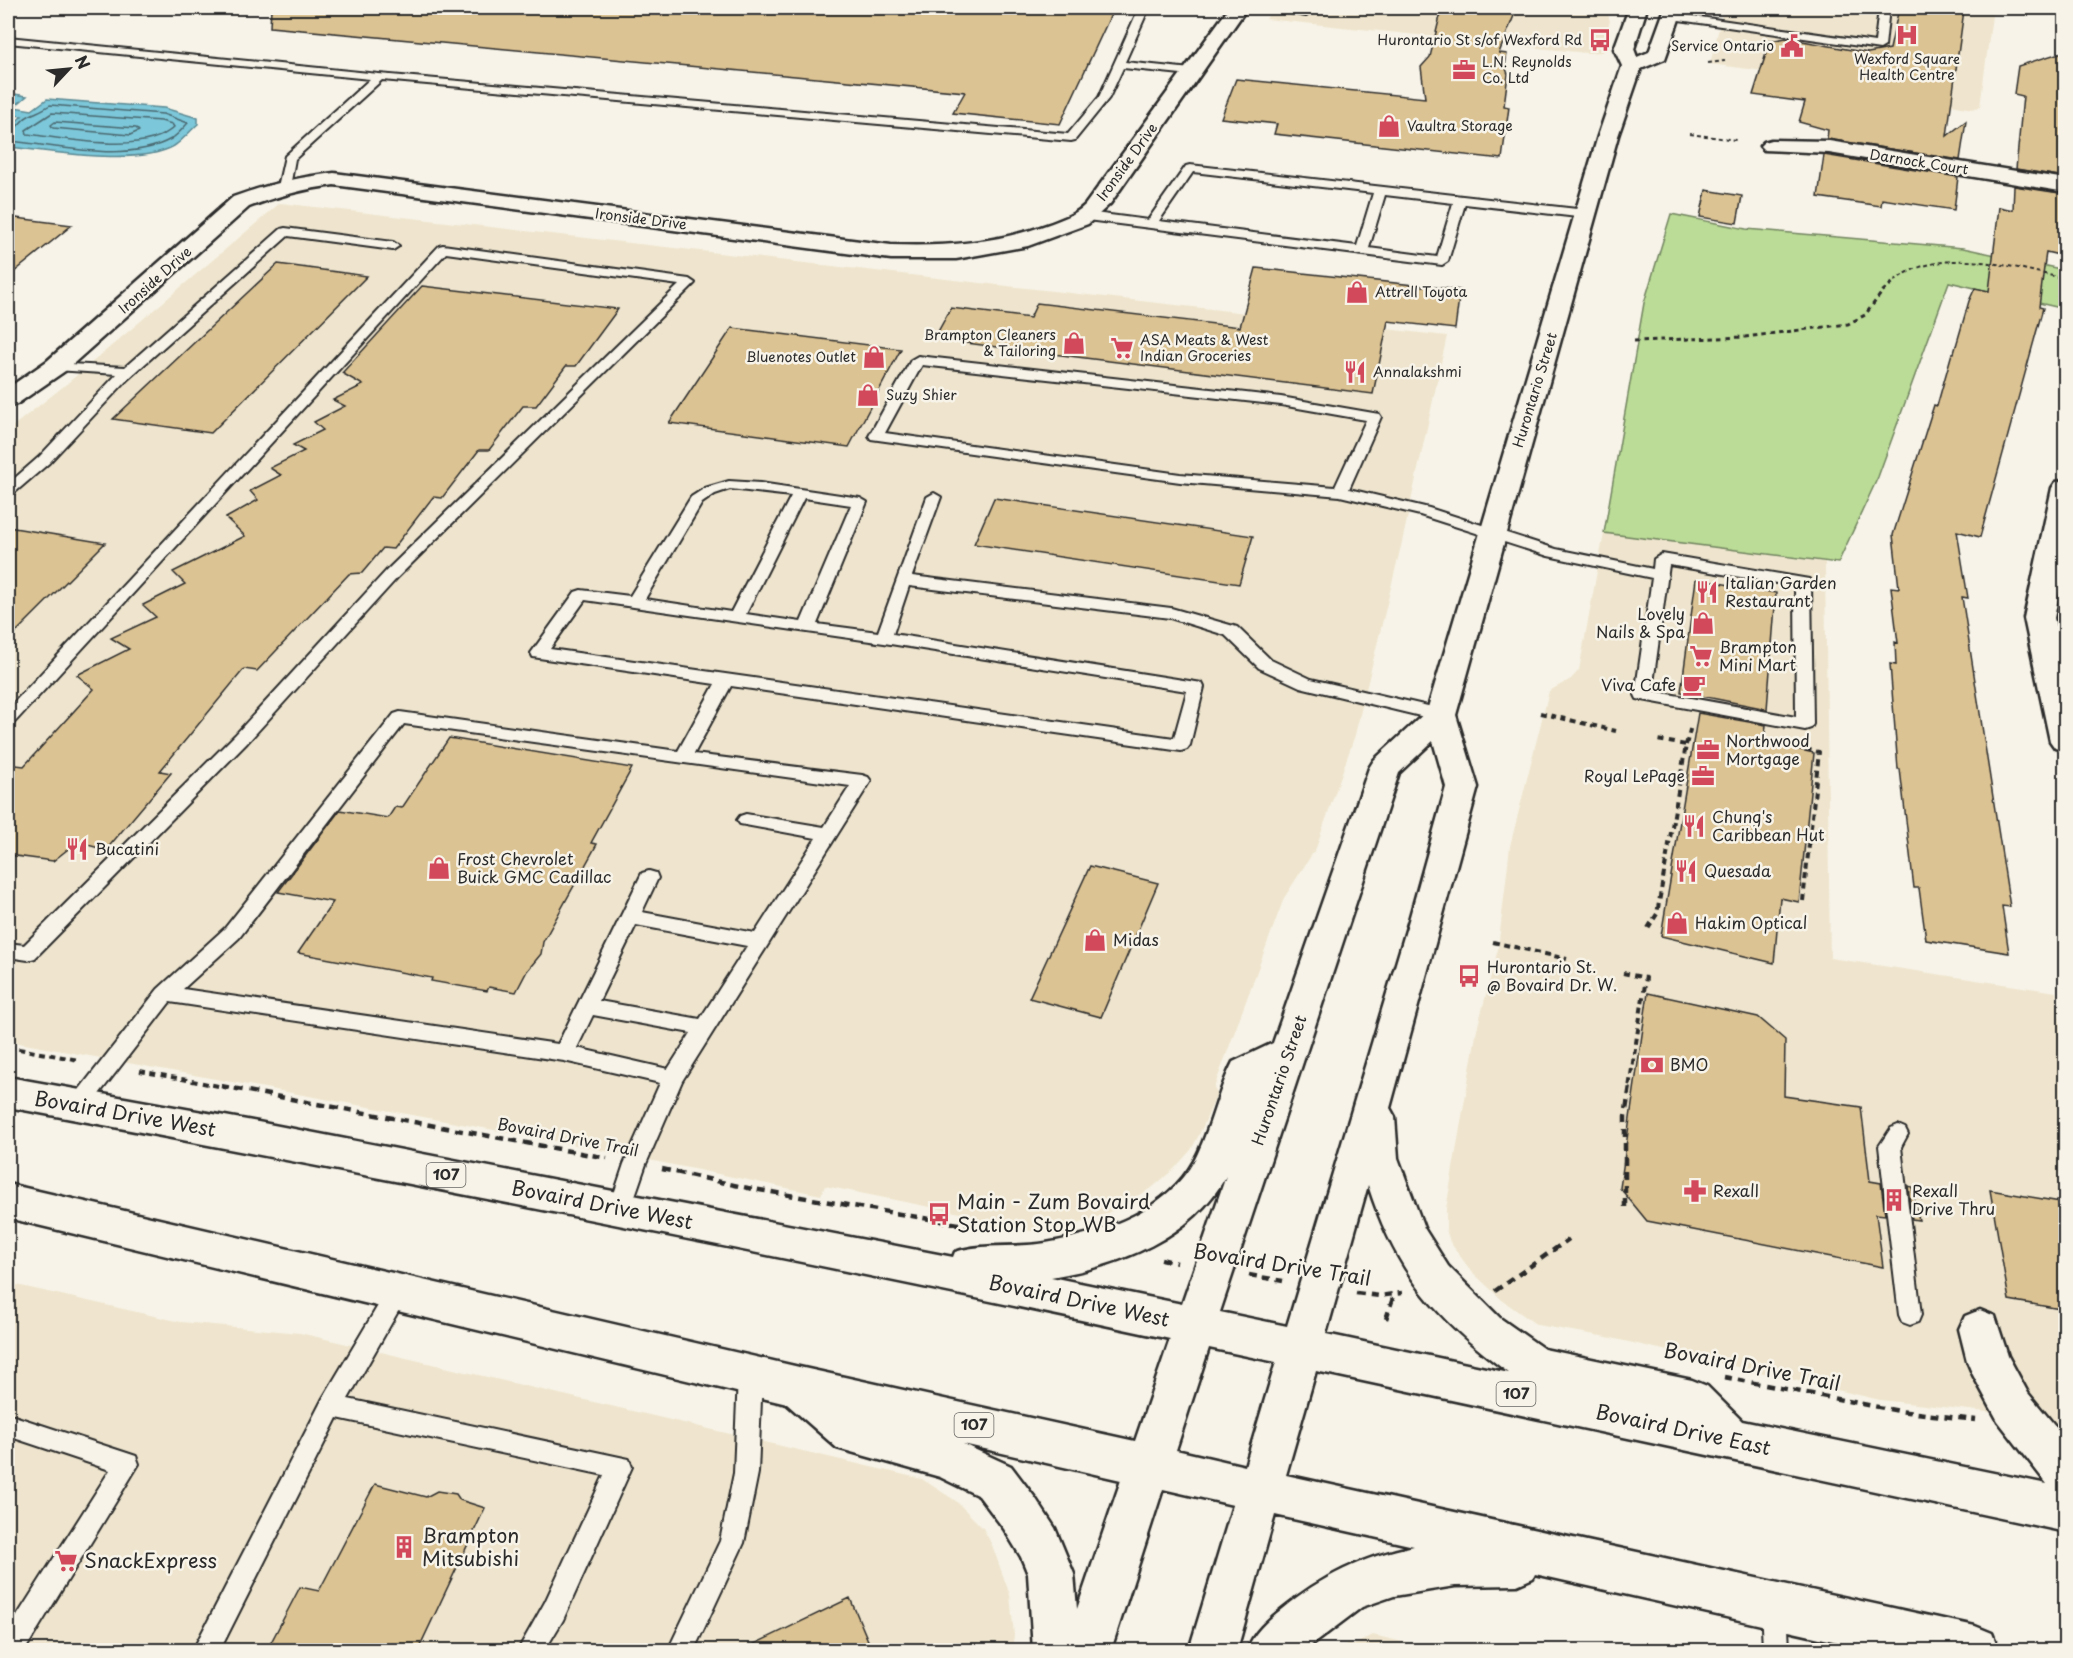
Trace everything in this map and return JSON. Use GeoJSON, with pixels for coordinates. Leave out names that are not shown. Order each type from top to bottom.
{"type":"FeatureCollection","features":[{"type":"Feature","properties":{"kind":"main road","name":"Ironside Drive"},"geometry":{"type":"LineString","coordinates":[[8,399],[56,366],[242,202],[269,190],[334,179],[868,249],[933,255],[978,251],[1014,244],[1087,216],[1102,199],[1238,8]]}},
{"type":"Feature","properties":{"kind":"main road","name":"Hurontario Street"},"geometry":{"type":"LineString","coordinates":[[1087,1650],[1384,768],[1441,715],[1608,136],[1632,66],[1624,49],[1638,8]]}},
{"type":"Feature","properties":{"kind":"main road"},"geometry":{"type":"LineString","coordinates":[[1632,66],[1658,55],[1673,12]]}},
{"type":"Feature","properties":{"kind":"main road","name":"Darnock Court"},"geometry":{"type":"LineString","coordinates":[[1771,146],[1829,147],[2066,186]]}},
{"type":"Feature","properties":{"kind":"main road"},"geometry":{"type":"LineString","coordinates":[[2066,488],[2039,618],[2066,741]]}},
{"type":"Feature","properties":{"kind":"main road"},"geometry":{"type":"LineString","coordinates":[[1213,1650],[1426,920],[1462,787],[1441,715]]}},
{"type":"Feature","properties":{"kind":"main road"},"geometry":{"type":"LineString","coordinates":[[883,1260],[979,1266],[1062,1260],[1123,1241],[1146,1229],[1187,1201],[1210,1168],[1246,1073],[1288,1052]]}},
{"type":"Feature","properties":{"kind":"main road","name":"Bovaird Drive West"},"geometry":{"type":"LineString","coordinates":[[8,1092],[883,1260],[1195,1325]]}},
{"type":"Feature","properties":{"kind":"main road"},"geometry":{"type":"LineString","coordinates":[[1374,1097],[1379,1158],[1408,1238],[1434,1279],[1485,1331],[1534,1366],[1692,1400],[1731,1440]]}},
{"type":"Feature","properties":{"kind":"main road","name":"107"},"geometry":{"type":"LineString","coordinates":[[8,1201],[799,1387],[1573,1562],[1975,1650]]}},
{"type":"Feature","properties":{"kind":"main road","name":"107"},"geometry":{"type":"LineString","coordinates":[[1195,1325],[1301,1348]]}},
{"type":"Feature","properties":{"kind":"main road"},"geometry":{"type":"LineString","coordinates":[[1980,1329],[1988,1361],[2013,1407],[2066,1474]]}},
{"type":"Feature","properties":{"kind":"main road","name":"Bovaird Drive East"},"geometry":{"type":"LineString","coordinates":[[1301,1348],[2066,1510]]}},
{"type":"Feature","properties":{"kind":"main road"},"geometry":{"type":"LineString","coordinates":[[799,1387],[852,1434],[946,1458],[995,1481],[1039,1544],[1051,1574],[1057,1650]]}},
{"type":"Feature","properties":{"kind":"main road"},"geometry":{"type":"LineString","coordinates":[[1271,1650],[1304,1621],[1353,1587],[1415,1567],[1485,1561],[1573,1562]]}},
{"type":"Feature","properties":{"kind":"lane"},"geometry":{"type":"LineString","coordinates":[[8,40],[379,77],[1071,138],[1104,98],[1143,8]]}},
{"type":"Feature","properties":{"kind":"lane"},"geometry":{"type":"LineString","coordinates":[[1286,8],[1306,13],[1314,8]]}},
{"type":"Feature","properties":{"kind":"lane"},"geometry":{"type":"LineString","coordinates":[[1673,12],[1880,46],[1884,8]]}},
{"type":"Feature","properties":{"kind":"lane"},"geometry":{"type":"LineString","coordinates":[[1119,64],[1191,72]]}},
{"type":"Feature","properties":{"kind":"lane"},"geometry":{"type":"LineString","coordinates":[[284,187],[289,158],[379,77]]}},
{"type":"Feature","properties":{"kind":"lane"},"geometry":{"type":"LineString","coordinates":[[1151,224],[1190,168],[1586,214]]}},
{"type":"Feature","properties":{"kind":"lane"},"geometry":{"type":"LineString","coordinates":[[1362,249],[1380,191]]}},
{"type":"Feature","properties":{"kind":"lane"},"geometry":{"type":"LineString","coordinates":[[1087,216],[1362,249],[1442,261],[1460,200]]}},
{"type":"Feature","properties":{"kind":"lane"},"geometry":{"type":"LineString","coordinates":[[8,491],[44,460],[129,370],[285,232],[393,246]]}},
{"type":"Feature","properties":{"kind":"lane"},"geometry":{"type":"LineString","coordinates":[[8,719],[443,249],[689,283],[392,574],[241,739],[28,953],[8,950]]}},
{"type":"Feature","properties":{"kind":"lane"},"geometry":{"type":"LineString","coordinates":[[1340,492],[1374,417],[1270,400],[918,360],[876,436],[1251,486],[1340,492],[1425,511],[1553,553],[1660,575]]}},
{"type":"Feature","properties":{"kind":"lane"},"geometry":{"type":"LineString","coordinates":[[56,366],[129,370]]}},
{"type":"Feature","properties":{"kind":"lane"},"geometry":{"type":"LineString","coordinates":[[635,602],[696,500],[710,491],[729,485],[760,487],[860,502],[807,628]]}},
{"type":"Feature","properties":{"kind":"lane"},"geometry":{"type":"LineString","coordinates":[[736,618],[799,494]]}},
{"type":"Feature","properties":{"kind":"lane"},"geometry":{"type":"LineString","coordinates":[[884,638],[934,496]]}},
{"type":"Feature","properties":{"kind":"lane"},"geometry":{"type":"LineString","coordinates":[[1662,559],[1803,582],[1805,724],[1643,695],[1660,575],[1662,559]]}},
{"type":"Feature","properties":{"kind":"lane"},"geometry":{"type":"LineString","coordinates":[[903,579],[1172,613],[1231,632],[1265,664],[1306,683],[1441,715]]}},
{"type":"Feature","properties":{"kind":"lane"},"geometry":{"type":"LineString","coordinates":[[581,595],[736,618],[884,638],[1196,687],[1181,745],[539,653],[581,595]]}},
{"type":"Feature","properties":{"kind":"lane"},"geometry":{"type":"LineString","coordinates":[[683,759],[725,681]]}},
{"type":"Feature","properties":{"kind":"lane"},"geometry":{"type":"LineString","coordinates":[[79,1105],[165,994],[232,933],[400,718],[683,759],[862,781],[673,1078],[635,1164],[620,1209]]}},
{"type":"Feature","properties":{"kind":"lane"},"geometry":{"type":"LineString","coordinates":[[746,820],[828,834]]}},
{"type":"Feature","properties":{"kind":"lane"},"geometry":{"type":"LineString","coordinates":[[564,1053],[650,878]]}},
{"type":"Feature","properties":{"kind":"lane"},"geometry":{"type":"LineString","coordinates":[[631,917],[760,942]]}},
{"type":"Feature","properties":{"kind":"lane"},"geometry":{"type":"LineString","coordinates":[[165,994],[564,1053],[673,1078]]}},
{"type":"Feature","properties":{"kind":"lane"},"geometry":{"type":"LineString","coordinates":[[587,1006],[705,1028]]}},
{"type":"Feature","properties":{"kind":"lane"},"geometry":{"type":"LineString","coordinates":[[1898,1134],[1890,1146],[1910,1315]]}},
{"type":"Feature","properties":{"kind":"lane"},"geometry":{"type":"LineString","coordinates":[[206,1650],[331,1406],[397,1294]]}},
{"type":"Feature","properties":{"kind":"lane"},"geometry":{"type":"LineString","coordinates":[[681,1650],[732,1544],[746,1473],[750,1375]]}},
{"type":"Feature","properties":{"kind":"lane"},"geometry":{"type":"LineString","coordinates":[[331,1406],[621,1467],[554,1611],[531,1650]]}},
{"type":"Feature","properties":{"kind":"lane"},"geometry":{"type":"LineString","coordinates":[[8,1425],[126,1464],[10,1650]]}},
{"type":"Feature","properties":{"kind":"lane"},"geometry":{"type":"LineString","coordinates":[[1774,1605],[1776,1650]]}},
{"type":"Feature","properties":{"kind":"path"},"geometry":{"type":"LineString","coordinates":[[1708,63],[1725,61]]}},
{"type":"Feature","properties":{"kind":"path"},"geometry":{"type":"LineString","coordinates":[[1690,134],[1736,140]]}},
{"type":"Feature","properties":{"kind":"path"},"geometry":{"type":"LineString","coordinates":[[1634,341],[1673,342],[1756,338],[1849,324],[1868,314],[1882,292],[1903,274],[1922,266],[1947,262],[1977,262],[2066,279]]}},
{"type":"Feature","properties":{"kind":"path"},"geometry":{"type":"LineString","coordinates":[[1540,713],[1616,731]]}},
{"type":"Feature","properties":{"kind":"path"},"geometry":{"type":"LineString","coordinates":[[1648,928],[1657,914],[1691,724],[1703,726]]}},
{"type":"Feature","properties":{"kind":"path"},"geometry":{"type":"LineString","coordinates":[[1657,740],[1686,746]]}},
{"type":"Feature","properties":{"kind":"path"},"geometry":{"type":"LineString","coordinates":[[1796,747],[1819,752],[1803,901]]}},
{"type":"Feature","properties":{"kind":"path"},"geometry":{"type":"LineString","coordinates":[[1493,942],[1567,959]]}},
{"type":"Feature","properties":{"kind":"path"},"geometry":{"type":"LineString","coordinates":[[1623,973],[1646,978],[1625,1116],[1625,1207]]}},
{"type":"Feature","properties":{"kind":"path","name":"Bovaird Drive Trail"},"geometry":{"type":"LineString","coordinates":[[8,1047],[635,1164],[748,1188],[994,1230]]}},
{"type":"Feature","properties":{"kind":"path"},"geometry":{"type":"LineString","coordinates":[[1487,1296],[1569,1239]]}},
{"type":"Feature","properties":{"kind":"path","name":"Bovaird Drive Trail"},"geometry":{"type":"LineString","coordinates":[[1165,1261],[1372,1296],[1394,1296],[1386,1319]]}},
{"type":"Feature","properties":{"kind":"path","name":"Bovaird Drive Trail"},"geometry":{"type":"LineString","coordinates":[[1711,1375],[1899,1411],[1992,1422],[2031,1430]]}},
{"type":"Feature","properties":{"kind":"shaded area"},"geometry":{"type":"Polygon","coordinates":[[[1273,8],[1606,8],[1610,21],[1604,38],[1597,37],[1595,42],[1603,44],[1602,52],[1586,53],[1266,19],[1273,8]]]}},
{"type":"Feature","properties":{"kind":"shaded area"},"geometry":{"type":"Polygon","coordinates":[[[1724,8],[1993,8],[1980,107],[1972,109],[1794,75],[1710,64],[1724,8]]]}},
{"type":"Feature","properties":{"kind":"shaded area"},"geometry":{"type":"Polygon","coordinates":[[[280,203],[1447,336],[1403,538],[1355,735],[1316,848],[1284,898],[1214,1088],[1217,1094],[1191,1150],[1174,1169],[1153,1187],[1106,1214],[1066,1228],[1037,1232],[959,1219],[960,1213],[825,1186],[821,1195],[570,1144],[8,1041],[8,430],[64,386],[280,203]]]}},
{"type":"Feature","properties":{"kind":"shaded area"},"geometry":{"type":"Polygon","coordinates":[[[1604,533],[1825,562],[1830,958],[2056,992],[2066,1065],[2065,1428],[1995,1413],[1880,1400],[1607,1337],[1537,1325],[1502,1300],[1470,1270],[1450,1242],[1446,1229],[1446,1209],[1477,1029],[1498,949],[1510,846],[1549,691],[1571,679],[1579,670],[1604,533]]]}},
{"type":"Feature","properties":{"kind":"shaded area"},"geometry":{"type":"Polygon","coordinates":[[[8,1283],[181,1322],[300,1333],[922,1479],[956,1501],[983,1528],[992,1545],[1010,1595],[1014,1635],[1012,1650],[8,1650],[8,1283]]]}},
{"type":"Feature","properties":{"kind":"shaded area"},"geometry":{"type":"Polygon","coordinates":[[[1373,1635],[1437,1650],[1339,1650],[1348,1643],[1352,1646],[1373,1635]]]}},
{"type":"Feature","properties":{"kind":"green space"},"geometry":{"type":"Polygon","coordinates":[[[1671,214],[1746,229],[1963,248],[2065,270],[2065,309],[1949,282],[1878,477],[1838,563],[1604,533],[1644,303],[1671,214]]]}},
{"type":"Feature","properties":{"kind":"water"},"geometry":{"type":"Polygon","coordinates":[[[8,93],[27,96],[14,107],[32,110],[47,99],[164,108],[198,118],[198,124],[174,146],[138,156],[93,156],[8,147],[8,129],[22,116],[8,114],[8,93]]]}},
{"type":"Feature","properties":{"kind":"building"},"geometry":{"type":"Polygon","coordinates":[[[271,8],[1114,8],[1060,124],[953,113],[965,92],[270,27],[271,8]]]}},
{"type":"Feature","properties":{"kind":"building"},"geometry":{"type":"Polygon","coordinates":[[[1442,8],[1475,8],[1515,13],[1499,53],[1507,54],[1505,66],[1508,74],[1504,106],[1509,107],[1502,159],[1274,134],[1277,124],[1221,118],[1236,79],[1425,98],[1421,67],[1430,57],[1442,8]]]}},
{"type":"Feature","properties":{"kind":"building"},"geometry":{"type":"Polygon","coordinates":[[[1899,8],[1964,10],[1947,136],[1966,121],[1960,160],[1827,139],[1828,130],[1799,122],[1805,102],[1753,95],[1770,41],[1786,38],[1868,53],[1890,49],[1899,8]]]}},
{"type":"Feature","properties":{"kind":"building"},"geometry":{"type":"Polygon","coordinates":[[[2066,51],[2066,177],[2016,169],[2023,96],[2014,94],[2018,66],[2066,51]]]}},
{"type":"Feature","properties":{"kind":"building"},"geometry":{"type":"Polygon","coordinates":[[[1824,155],[1958,177],[1954,210],[1882,199],[1881,206],[1818,197],[1824,155]]]}},
{"type":"Feature","properties":{"kind":"building"},"geometry":{"type":"Polygon","coordinates":[[[2014,186],[2066,194],[2062,244],[2060,244],[2059,255],[2046,252],[2039,307],[2043,308],[1980,537],[1957,531],[1968,598],[1962,597],[2010,907],[2002,906],[2009,953],[1926,940],[1919,888],[1914,888],[1900,769],[1898,769],[1890,664],[1896,665],[1895,642],[1898,643],[1891,587],[1899,588],[1893,535],[1934,405],[1937,406],[1969,301],[1975,288],[1989,291],[1999,207],[2013,210],[2014,186]]]}},
{"type":"Feature","properties":{"kind":"building"},"geometry":{"type":"Polygon","coordinates":[[[1706,190],[1742,196],[1737,223],[1700,217],[1706,190]]]}},
{"type":"Feature","properties":{"kind":"building"},"geometry":{"type":"Polygon","coordinates":[[[8,217],[72,225],[8,277],[8,217]]]}},
{"type":"Feature","properties":{"kind":"building"},"geometry":{"type":"Polygon","coordinates":[[[278,264],[367,276],[211,433],[113,419],[278,264]]]}},
{"type":"Feature","properties":{"kind":"building"},"geometry":{"type":"Polygon","coordinates":[[[1256,268],[1460,290],[1455,329],[1388,321],[1373,394],[934,339],[951,308],[1030,318],[1037,303],[1240,327],[1256,268]]]}},
{"type":"Feature","properties":{"kind":"building"},"geometry":{"type":"Polygon","coordinates":[[[422,286],[618,309],[576,366],[566,366],[536,406],[523,406],[489,450],[479,450],[442,498],[433,497],[393,549],[383,548],[362,573],[349,574],[257,671],[244,669],[160,771],[171,773],[106,850],[77,842],[53,861],[8,855],[8,764],[24,766],[94,689],[77,675],[129,649],[111,638],[156,617],[143,605],[185,584],[173,572],[245,536],[226,518],[258,500],[250,491],[281,475],[270,468],[304,451],[293,445],[323,430],[314,422],[345,406],[333,400],[363,385],[342,373],[422,286]]]}},
{"type":"Feature","properties":{"kind":"building"},"geometry":{"type":"Polygon","coordinates":[[[732,328],[901,349],[849,447],[669,423],[732,328]]]}},
{"type":"Feature","properties":{"kind":"building"},"geometry":{"type":"Polygon","coordinates":[[[994,498],[1253,536],[1239,584],[974,544],[994,498]]]}},
{"type":"Feature","properties":{"kind":"building"},"geometry":{"type":"Polygon","coordinates":[[[8,527],[105,543],[8,640],[8,527]]]}},
{"type":"Feature","properties":{"kind":"building"},"geometry":{"type":"Polygon","coordinates":[[[1696,579],[1776,593],[1767,709],[1681,692],[1696,579]]]}},
{"type":"Feature","properties":{"kind":"building"},"geometry":{"type":"Polygon","coordinates":[[[1698,713],[1766,725],[1764,742],[1814,753],[1799,902],[1780,898],[1774,963],[1661,936],[1698,713]]]}},
{"type":"Feature","properties":{"kind":"building","name":"Frost Chevrolet Buick GMC Cadillac"},"geometry":{"type":"Polygon","coordinates":[[[449,738],[632,768],[591,843],[597,844],[543,942],[541,954],[527,971],[516,992],[489,987],[487,991],[431,981],[432,978],[298,953],[333,902],[278,892],[340,810],[388,818],[395,807],[402,808],[449,738]]]}},
{"type":"Feature","properties":{"kind":"building","name":"Midas"},"geometry":{"type":"Polygon","coordinates":[[[1090,866],[1158,883],[1101,1017],[1029,998],[1090,866]]]}},
{"type":"Feature","properties":{"kind":"building"},"geometry":{"type":"Polygon","coordinates":[[[1648,993],[1758,1017],[1785,1040],[1784,1096],[1861,1107],[1870,1181],[1881,1183],[1885,1215],[1876,1214],[1883,1267],[1647,1221],[1620,1188],[1648,993]]]}},
{"type":"Feature","properties":{"kind":"building"},"geometry":{"type":"Polygon","coordinates":[[[1908,1186],[1912,1187],[1919,1220],[1912,1219],[1908,1186]]]}},
{"type":"Feature","properties":{"kind":"building"},"geometry":{"type":"Polygon","coordinates":[[[1990,1190],[2066,1203],[2066,1310],[2009,1300],[1990,1190]]]}},
{"type":"Feature","properties":{"kind":"building","name":"Brampton Mitsubishi"},"geometry":{"type":"Polygon","coordinates":[[[375,1484],[426,1497],[437,1491],[456,1494],[460,1500],[485,1508],[418,1650],[267,1650],[300,1587],[319,1591],[375,1484]]]}},
{"type":"Feature","properties":{"kind":"building"},"geometry":{"type":"Polygon","coordinates":[[[850,1598],[872,1650],[742,1650],[850,1598]]]}},
{"type":"Feature","properties":{"kind":"place","name":"Wexford Square Health Centre"},"geometry":{"type":"Point","coordinates":[1907,35]}},
{"type":"Feature","properties":{"kind":"place","name":"Hurontario St s/of Wexford Rd"},"geometry":{"type":"Point","coordinates":[1600,40]}},
{"type":"Feature","properties":{"kind":"place","name":"Service Ontario"},"geometry":{"type":"Point","coordinates":[1792,46]}},
{"type":"Feature","properties":{"kind":"place","name":"L.N. Reynolds Co. Ltd"},"geometry":{"type":"Point","coordinates":[1464,70]}},
{"type":"Feature","properties":{"kind":"place","name":"Vaultra Storage"},"geometry":{"type":"Point","coordinates":[1389,126]}},
{"type":"Feature","properties":{"kind":"place","name":"Attrell Toyota"},"geometry":{"type":"Point","coordinates":[1357,292]}},
{"type":"Feature","properties":{"kind":"place","name":"Brampton Cleaners & Tailoring"},"geometry":{"type":"Point","coordinates":[1074,343]}},
{"type":"Feature","properties":{"kind":"place","name":"ASA Meats & West Indian Groceries"},"geometry":{"type":"Point","coordinates":[1122,348]}},
{"type":"Feature","properties":{"kind":"place","name":"Bluenotes Outlet"},"geometry":{"type":"Point","coordinates":[874,357]}},
{"type":"Feature","properties":{"kind":"place","name":"Annalakshmi"},"geometry":{"type":"Point","coordinates":[1355,372]}},
{"type":"Feature","properties":{"kind":"place","name":"Suzy Shier"},"geometry":{"type":"Point","coordinates":[868,395]}},
{"type":"Feature","properties":{"kind":"place","name":"Italian Garden Restaurant"},"geometry":{"type":"Point","coordinates":[1707,592]}},
{"type":"Feature","properties":{"kind":"place","name":"Lovely Nails & Spa"},"geometry":{"type":"Point","coordinates":[1703,623]}},
{"type":"Feature","properties":{"kind":"place","name":"Brampton Mini Mart"},"geometry":{"type":"Point","coordinates":[1701,656]}},
{"type":"Feature","properties":{"kind":"place","name":"Viva Cafe"},"geometry":{"type":"Point","coordinates":[1694,685]}},
{"type":"Feature","properties":{"kind":"place","name":"Northwood Mortgage"},"geometry":{"type":"Point","coordinates":[1708,750]}},
{"type":"Feature","properties":{"kind":"place","name":"Royal LePage"},"geometry":{"type":"Point","coordinates":[1703,776]}},
{"type":"Feature","properties":{"kind":"place","name":"Chung's Caribbean Hut"},"geometry":{"type":"Point","coordinates":[1694,826]}},
{"type":"Feature","properties":{"kind":"place","name":"Bucatini"},"geometry":{"type":"Point","coordinates":[77,849]}},
{"type":"Feature","properties":{"kind":"place","name":"Frost Chevrolet Buick GMC Cadillac"},"geometry":{"type":"Point","coordinates":[439,868]}},
{"type":"Feature","properties":{"kind":"place","name":"Quesada"},"geometry":{"type":"Point","coordinates":[1686,871]}},
{"type":"Feature","properties":{"kind":"place","name":"Hakim Optical"},"geometry":{"type":"Point","coordinates":[1677,923]}},
{"type":"Feature","properties":{"kind":"place","name":"Midas"},"geometry":{"type":"Point","coordinates":[1095,940]}},
{"type":"Feature","properties":{"kind":"place","name":"Hurontario St. @ Bovaird Dr. W."},"geometry":{"type":"Point","coordinates":[1469,976]}},
{"type":"Feature","properties":{"kind":"place","name":"BMO"},"geometry":{"type":"Point","coordinates":[1652,1065]}},
{"type":"Feature","properties":{"kind":"place","name":"Rexall"},"geometry":{"type":"Point","coordinates":[1695,1191]}},
{"type":"Feature","properties":{"kind":"place","name":"Rexall Drive Thru"},"geometry":{"type":"Point","coordinates":[1894,1200]}},
{"type":"Feature","properties":{"kind":"place","name":"Main - Zum Bovaird Station Stop WB"},"geometry":{"type":"Point","coordinates":[939,1214]}},
{"type":"Feature","properties":{"kind":"place","name":"Brampton Mitsubishi"},"geometry":{"type":"Point","coordinates":[404,1547]}},
{"type":"Feature","properties":{"kind":"place","name":"SnackExpress"},"geometry":{"type":"Point","coordinates":[66,1561]}}]}
